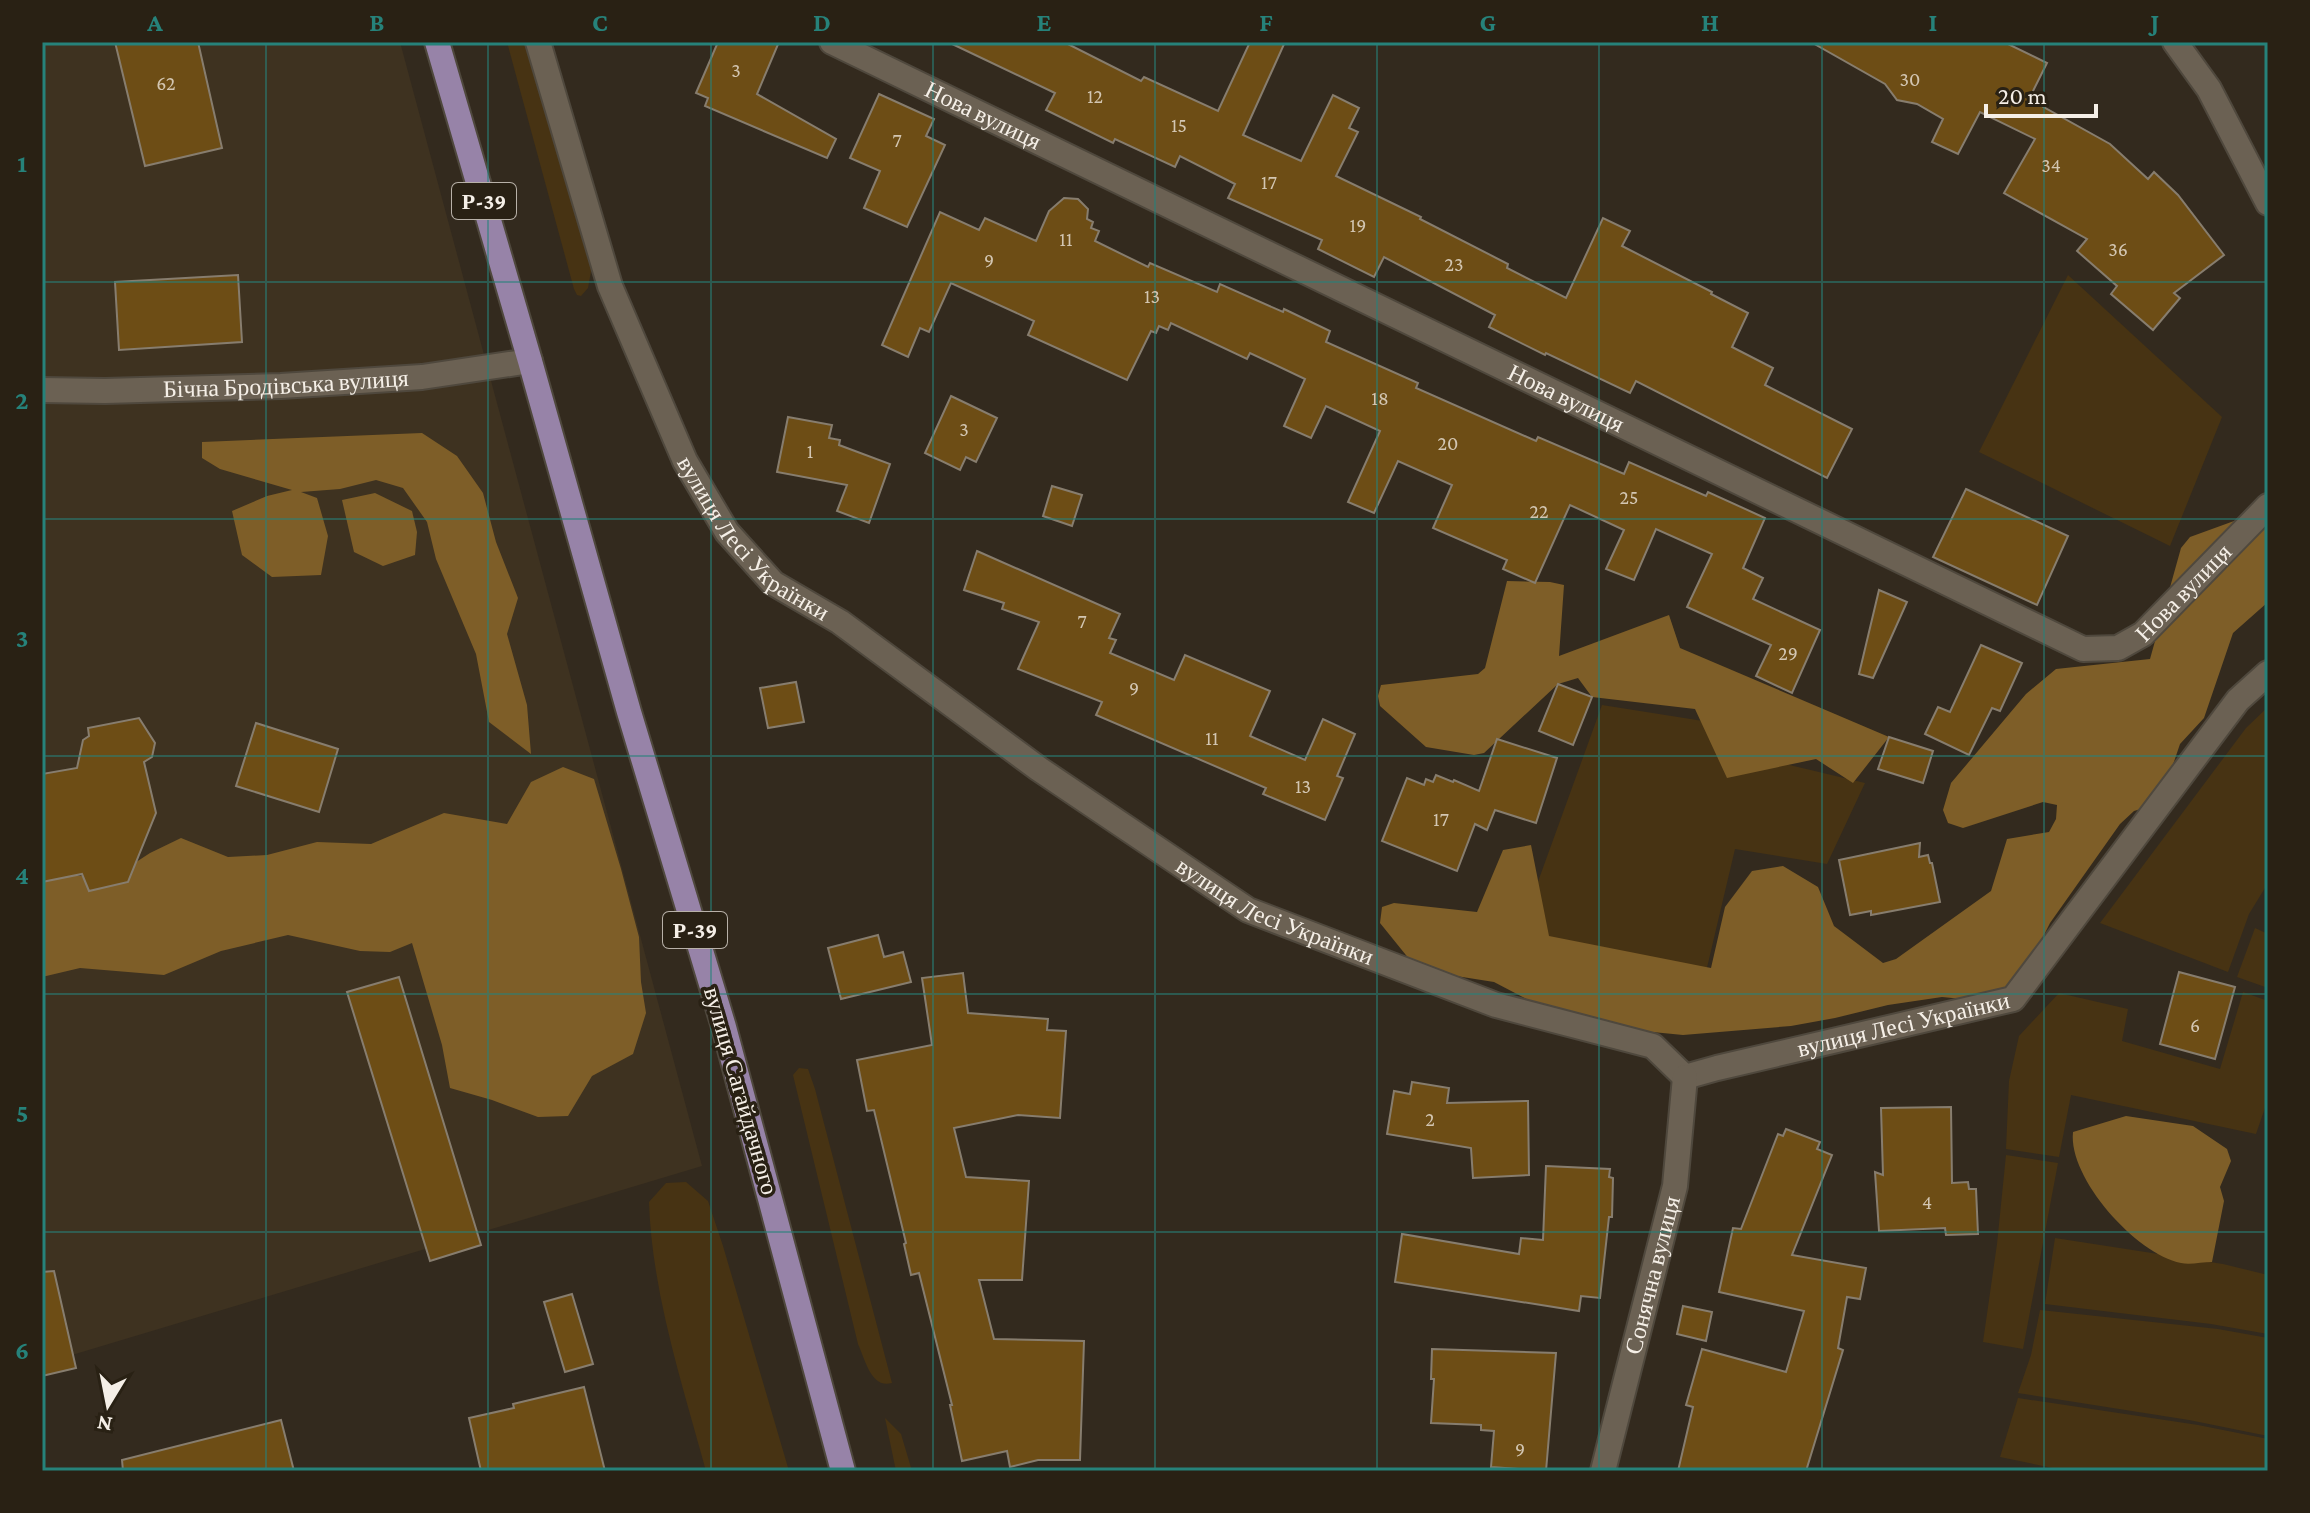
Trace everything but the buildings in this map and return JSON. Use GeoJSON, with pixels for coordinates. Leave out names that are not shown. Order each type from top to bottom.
{"type":"FeatureCollection","features":[{"type":"Feature","properties":{"kind":"main road","name":"Р-39"},"geometry":{"type":"LineString","coordinates":[[437,42],[530,361]]}},
{"type":"Feature","properties":{"kind":"main road","name":"вулиця Сагайдачного"},"geometry":{"type":"LineString","coordinates":[[530,361],[629,712],[724,1027],[843,1471]]}},
{"type":"Feature","properties":{"kind":"street","name":"вулиця Лесі Українки"},"geometry":{"type":"LineString","coordinates":[[538,42],[610,286],[685,461],[727,532],[773,583],[840,622],[1039,769],[1248,910],[1496,1005],[1653,1046],[1685,1077],[2013,999],[2238,700],[2268,673]]}},
{"type":"Feature","properties":{"kind":"street","name":"Нова вулиця"},"geometry":{"type":"LineString","coordinates":[[832,42],[2083,649],[2118,648],[2143,634],[2268,506]]}},
{"type":"Feature","properties":{"kind":"street"},"geometry":{"type":"LineString","coordinates":[[2175,42],[2209,89],[2268,203]]}},
{"type":"Feature","properties":{"kind":"street","name":"Бічна Бродівська вулиця"},"geometry":{"type":"LineString","coordinates":[[42,390],[281,386],[422,377],[530,361]]}},
{"type":"Feature","properties":{"kind":"street","name":"Сонячна вулиця"},"geometry":{"type":"LineString","coordinates":[[1603,1471],[1675,1186],[1685,1077]]}},
{"type":"Feature","properties":{"kind":"shaded area"},"geometry":{"type":"Polygon","coordinates":[[[42,42],[400,42],[702,1166],[42,1364],[42,42]]]}},
{"type":"Feature","properties":{"kind":"shaded area"},"geometry":{"type":"Polygon","coordinates":[[[507,42],[528,42],[592,266],[588,288],[581,296],[574,289],[507,42]]]}},
{"type":"Feature","properties":{"kind":"shaded area"},"geometry":{"type":"Polygon","coordinates":[[[2068,275],[2222,417],[2170,546],[1979,452],[2068,275]]]}},
{"type":"Feature","properties":{"kind":"shaded area"},"geometry":{"type":"Polygon","coordinates":[[[422,433],[457,456],[483,493],[496,542],[518,598],[507,634],[527,705],[531,754],[489,722],[476,654],[436,559],[427,522],[403,488],[376,480],[340,489],[301,492],[317,498],[328,536],[321,575],[272,577],[242,555],[232,511],[267,496],[292,490],[220,469],[202,458],[202,442],[422,433]]]}},
{"type":"Feature","properties":{"kind":"shaded area"},"geometry":{"type":"Polygon","coordinates":[[[375,493],[412,511],[417,532],[415,555],[383,566],[354,552],[342,500],[375,493]]]}},
{"type":"Feature","properties":{"kind":"shaded area"},"geometry":{"type":"Polygon","coordinates":[[[2245,517],[2268,531],[2268,602],[2233,633],[2204,718],[2180,744],[2160,803],[2134,811],[2120,824],[2050,923],[2037,949],[2006,988],[1973,1000],[1942,997],[1791,1026],[1683,1035],[1622,1029],[1565,1019],[1494,982],[1418,970],[1380,923],[1382,907],[1394,903],[1477,912],[1503,850],[1531,845],[1549,936],[1711,968],[1725,907],[1752,871],[1783,866],[1818,887],[1834,926],[1883,963],[1896,959],[1991,891],[2007,839],[2049,832],[2056,819],[2057,805],[2043,802],[1963,828],[1948,823],[1943,810],[1951,783],[2026,694],[2056,669],[2150,659],[2181,548],[2190,537],[2245,517]]]}},
{"type":"Feature","properties":{"kind":"shaded area"},"geometry":{"type":"Polygon","coordinates":[[[1507,581],[1564,585],[1559,656],[1669,615],[1680,648],[1889,737],[1853,783],[1816,759],[1727,778],[1695,709],[1592,697],[1578,678],[1558,684],[1484,753],[1474,755],[1426,747],[1380,706],[1378,696],[1381,685],[1478,674],[1485,668],[1507,581]]]}},
{"type":"Feature","properties":{"kind":"shaded area"},"geometry":{"type":"Polygon","coordinates":[[[1602,705],[1741,727],[1739,753],[1865,783],[1827,864],[1735,849],[1705,976],[1519,934],[1602,705]]]}},
{"type":"Feature","properties":{"kind":"shaded area"},"geometry":{"type":"Polygon","coordinates":[[[2268,707],[2268,883],[2249,914],[2228,972],[2100,923],[2246,728],[2268,707]]]}},
{"type":"Feature","properties":{"kind":"shaded area"},"geometry":{"type":"Polygon","coordinates":[[[563,767],[594,779],[639,937],[646,1013],[633,1054],[592,1076],[568,1116],[538,1117],[450,1088],[442,1045],[412,943],[390,952],[360,951],[288,935],[221,951],[164,975],[80,968],[42,977],[42,876],[80,876],[124,870],[181,838],[228,857],[267,855],[317,842],[371,844],[444,813],[507,824],[531,782],[563,767]]]}},
{"type":"Feature","properties":{"kind":"shaded area"},"geometry":{"type":"Polygon","coordinates":[[[2255,928],[2268,934],[2268,988],[2237,977],[2255,928]]]}},
{"type":"Feature","properties":{"kind":"shaded area"},"geometry":{"type":"Polygon","coordinates":[[[2243,992],[2268,1001],[2268,1099],[2256,1134],[2071,1095],[2059,1157],[2006,1149],[2009,1081],[2019,1036],[2059,993],[2128,1009],[2122,1041],[2220,1069],[2243,992]]]}},
{"type":"Feature","properties":{"kind":"shaded area"},"geometry":{"type":"Polygon","coordinates":[[[799,1068],[808,1069],[815,1089],[892,1383],[879,1382],[874,1377],[858,1344],[793,1075],[799,1068]]]}},
{"type":"Feature","properties":{"kind":"shaded area"},"geometry":{"type":"Polygon","coordinates":[[[2126,1116],[2193,1126],[2227,1149],[2231,1161],[2220,1187],[2224,1201],[2212,1262],[2185,1264],[2163,1257],[2144,1245],[2108,1211],[2081,1171],[2074,1150],[2073,1132],[2126,1116]]]}},
{"type":"Feature","properties":{"kind":"shaded area"},"geometry":{"type":"Polygon","coordinates":[[[2006,1155],[2058,1163],[2023,1349],[1983,1342],[2006,1155]]]}},
{"type":"Feature","properties":{"kind":"shaded area"},"geometry":{"type":"Polygon","coordinates":[[[686,1182],[708,1201],[789,1471],[706,1471],[662,1304],[651,1236],[649,1202],[666,1183],[686,1182]]]}},
{"type":"Feature","properties":{"kind":"shaded area"},"geometry":{"type":"Polygon","coordinates":[[[2055,1238],[2223,1264],[2268,1275],[2268,1334],[2045,1304],[2055,1238]]]}},
{"type":"Feature","properties":{"kind":"shaded area"},"geometry":{"type":"Polygon","coordinates":[[[2040,1310],[2218,1329],[2268,1338],[2268,1436],[2018,1393],[2031,1355],[2040,1310]]]}},
{"type":"Feature","properties":{"kind":"shaded area"},"geometry":{"type":"Polygon","coordinates":[[[2018,1398],[2198,1425],[2268,1439],[2268,1471],[2067,1471],[2000,1457],[2018,1398]]]}},
{"type":"Feature","properties":{"kind":"shaded area"},"geometry":{"type":"Polygon","coordinates":[[[885,1418],[901,1434],[912,1471],[896,1471],[885,1418]]]}}]}
